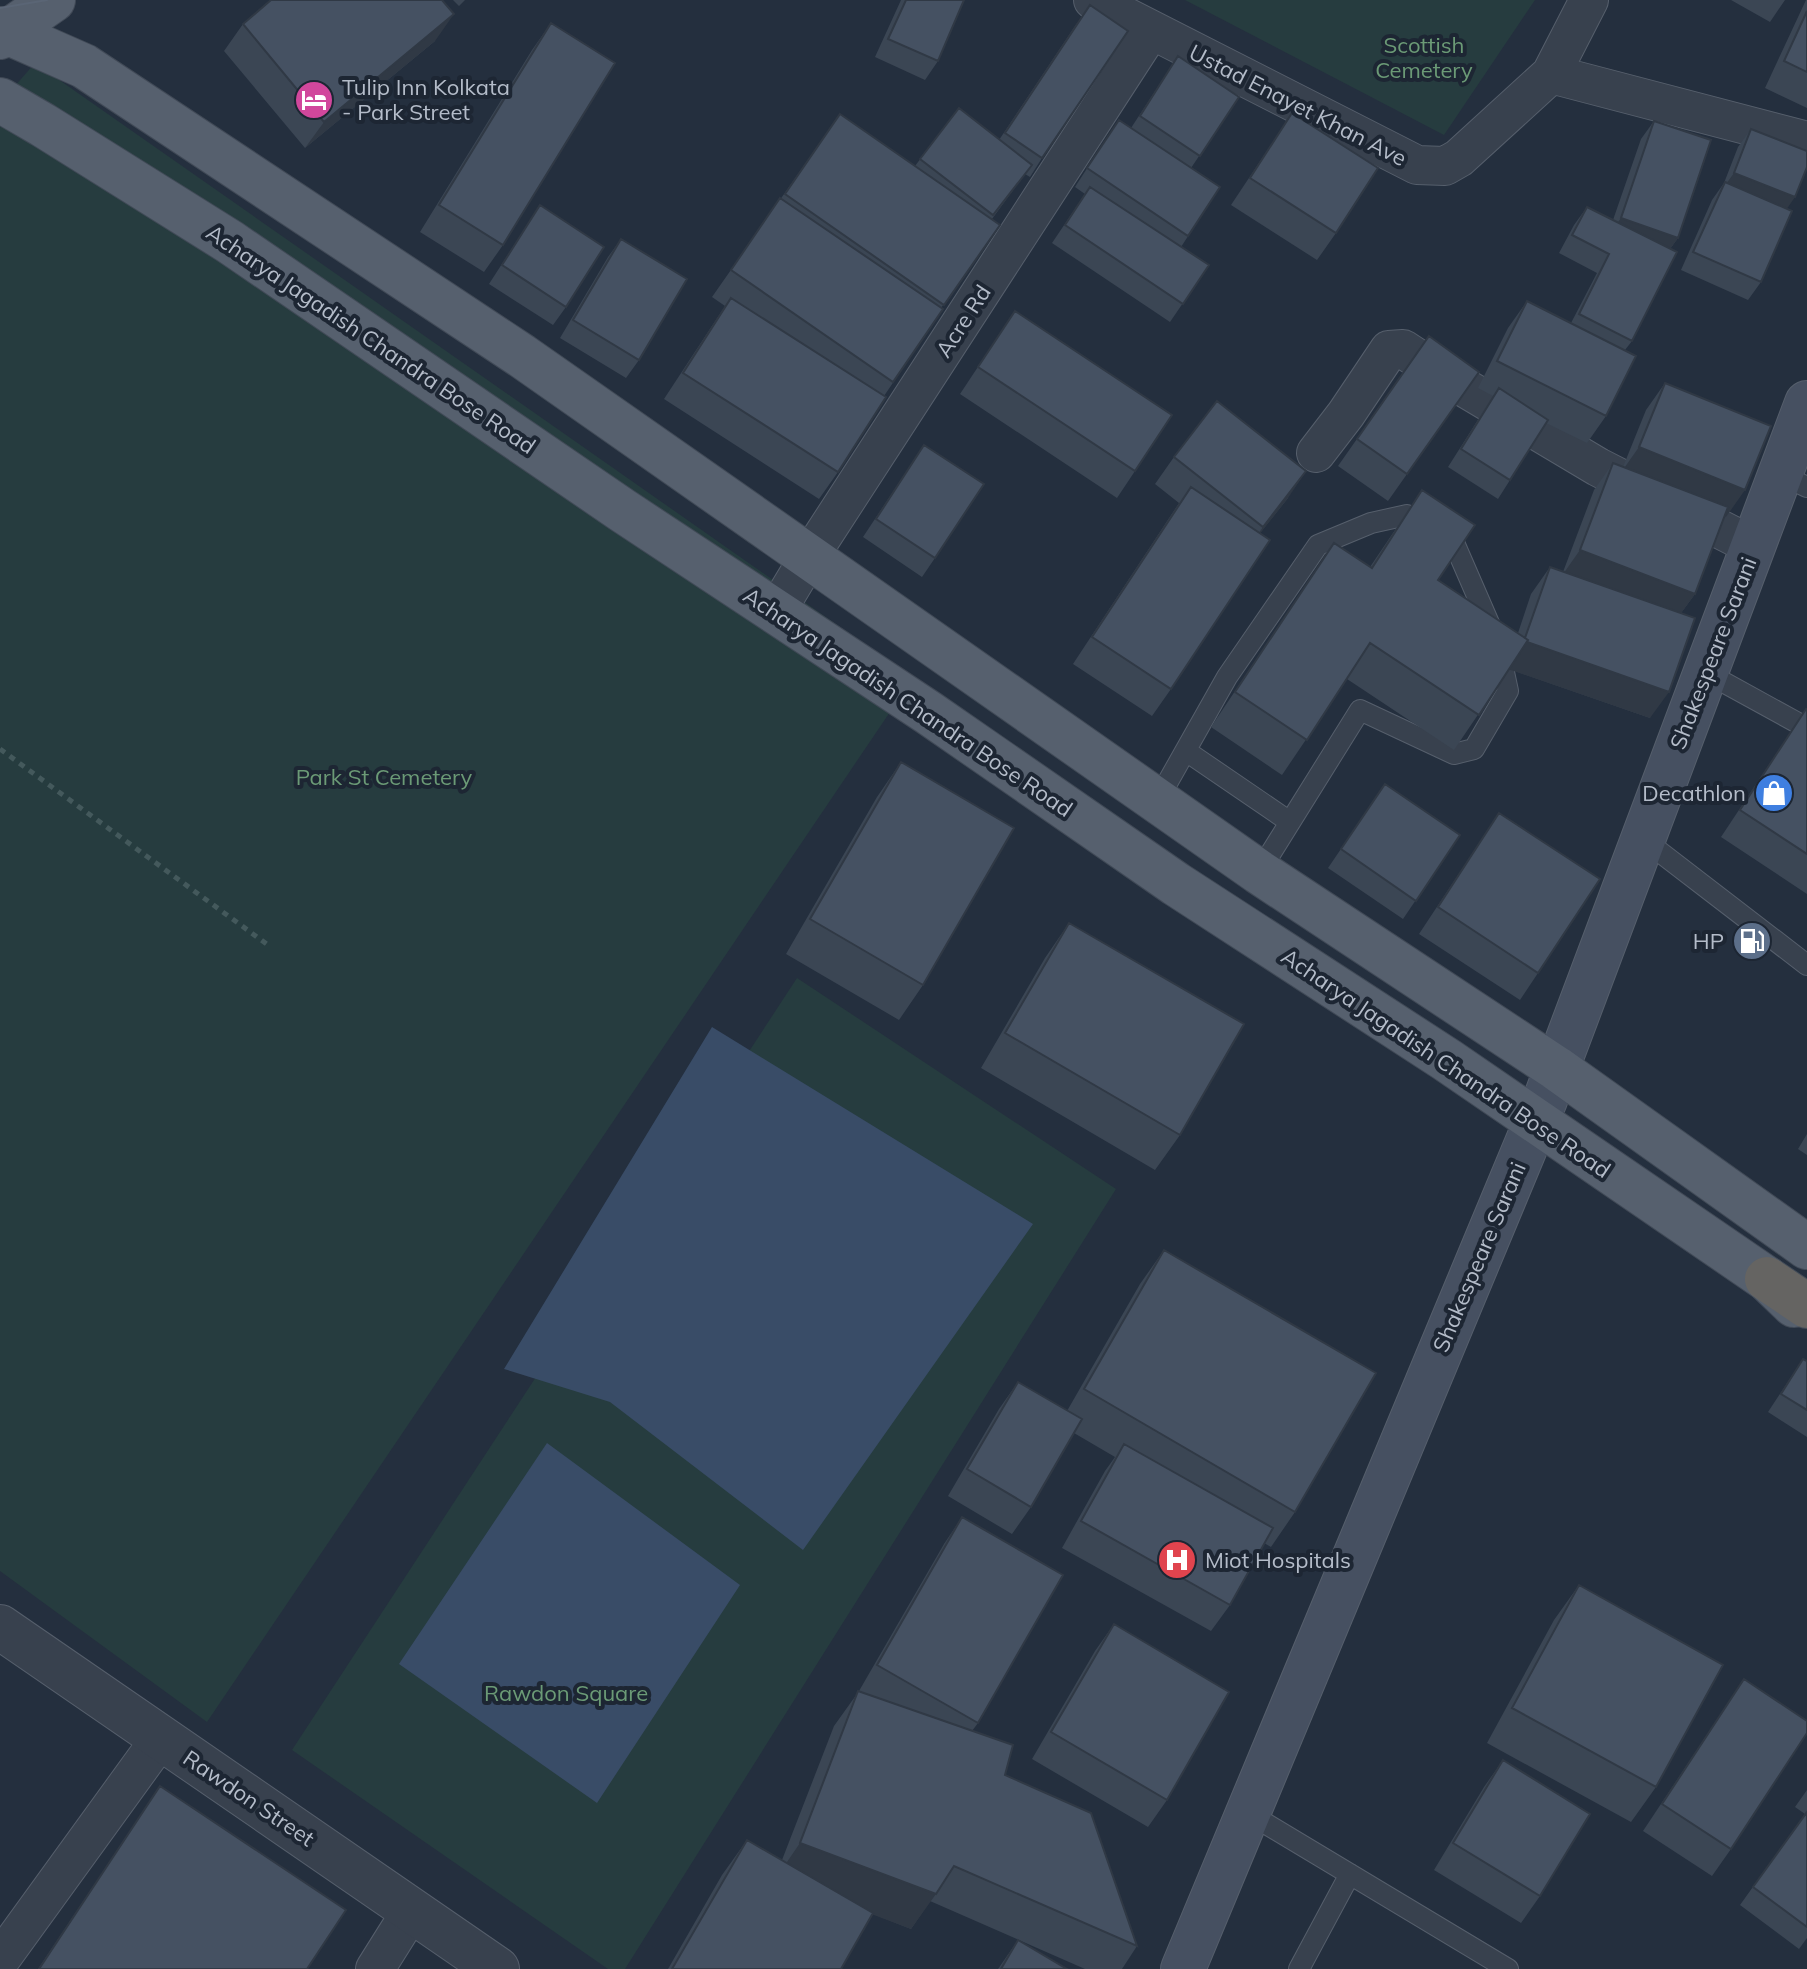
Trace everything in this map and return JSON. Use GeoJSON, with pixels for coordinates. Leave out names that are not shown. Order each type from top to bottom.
{"type":"FeatureCollection","features":[{"type":"Feature","properties":{"kind":"highway"},"geometry":{"type":"LineString","coordinates":[[1767,1279],[1807,1306]]}},
{"type":"Feature","properties":{"kind":"main road"},"geometry":{"type":"LineString","coordinates":[[2,32],[53,0]]}},
{"type":"Feature","properties":{"kind":"main road"},"geometry":{"type":"LineString","coordinates":[[2,32],[84,66],[522,356],[1259,872],[1556,1068],[1807,1247]]}},
{"type":"Feature","properties":{"kind":"main road","name":"Acharya Jagadish Chandra Bose Road"},"geometry":{"type":"LineString","coordinates":[[0,100],[230,242],[622,510],[929,713],[1176,884],[1447,1060],[1767,1279],[1807,1317]]}},
{"type":"Feature","properties":{"kind":"main road","name":"Shakespeare Sarani"},"geometry":{"type":"LineString","coordinates":[[1183,1969],[1536,1122],[1753,546],[1794,480],[1807,403]]}},
{"type":"Feature","properties":{"kind":"street","name":"Ustad Enayet Khan Ave"},"geometry":{"type":"LineString","coordinates":[[1093,0],[1417,165],[1445,166],[1459,158],[1551,74]]}},
{"type":"Feature","properties":{"kind":"street"},"geometry":{"type":"LineString","coordinates":[[1589,0],[1551,74],[1807,141]]}},
{"type":"Feature","properties":{"kind":"street","name":"Acre Rd"},"geometry":{"type":"LineString","coordinates":[[776,612],[1151,30]]}},
{"type":"Feature","properties":{"kind":"street"},"geometry":{"type":"LineString","coordinates":[[1316,453],[1389,350],[1403,349],[1598,467],[1753,546]]}},
{"type":"Feature","properties":{"kind":"street","name":"Rawdon Street"},"geometry":{"type":"LineString","coordinates":[[0,1627],[497,1969]]}},
{"type":"Feature","properties":{"kind":"street"},"geometry":{"type":"LineString","coordinates":[[0,1960],[161,1738]]}},
{"type":"Feature","properties":{"kind":"street"},"geometry":{"type":"LineString","coordinates":[[375,1969],[412,1910]]}},
{"type":"Feature","properties":{"kind":"lane"},"geometry":{"type":"LineString","coordinates":[[1157,801],[1227,677],[1318,545],[1371,523],[1407,515],[1455,545],[1498,644],[1508,691],[1481,738],[1474,749],[1454,754],[1360,710],[1259,872]]}},
{"type":"Feature","properties":{"kind":"lane"},"geometry":{"type":"LineString","coordinates":[[1705,672],[1807,728]]}},
{"type":"Feature","properties":{"kind":"lane"},"geometry":{"type":"LineString","coordinates":[[1186,751],[1290,822]]}},
{"type":"Feature","properties":{"kind":"lane"},"geometry":{"type":"LineString","coordinates":[[1643,839],[1807,965]]}},
{"type":"Feature","properties":{"kind":"lane"},"geometry":{"type":"LineString","coordinates":[[1248,1813],[1508,1969]]}},
{"type":"Feature","properties":{"kind":"lane"},"geometry":{"type":"LineString","coordinates":[[1299,1969],[1350,1874]]}},
{"type":"Feature","properties":{"kind":"path"},"geometry":{"type":"LineString","coordinates":[[0,749],[268,945]]}},
{"type":"Feature","properties":{"kind":"green space","name":"Scottish Cemetery"},"geometry":{"type":"Polygon","coordinates":[[[1185,0],[1535,0],[1444,135],[1185,0]]]}},
{"type":"Feature","properties":{"kind":"green space","name":"Park St Cemetery"},"geometry":{"type":"Polygon","coordinates":[[[35,63],[913,678],[207,1722],[0,1571],[0,103],[35,63]]]}},
{"type":"Feature","properties":{"kind":"green space","name":"Rawdon Square"},"geometry":{"type":"Polygon","coordinates":[[[797,978],[1116,1189],[625,1969],[608,1969],[292,1750],[797,978]]]}},
{"type":"Feature","properties":{"kind":"water"},"geometry":{"type":"Polygon","coordinates":[[[712,1027],[1033,1224],[803,1550],[610,1402],[504,1369],[712,1027]]]}},
{"type":"Feature","properties":{"kind":"water"},"geometry":{"type":"Polygon","coordinates":[[[547,1443],[740,1585],[597,1803],[399,1664],[547,1443]]]}},
{"type":"Feature","properties":{"kind":"building","name":"Tulip Inn Kolkata - Park Street"},"geometry":{"type":"Polygon","coordinates":[[[271,0],[442,0],[454,14],[324,122],[243,24],[271,0]]]}},
{"type":"Feature","properties":{"kind":"building"},"geometry":{"type":"Polygon","coordinates":[[[906,0],[964,0],[938,61],[888,39],[906,0]]]}},
{"type":"Feature","properties":{"kind":"building"},"geometry":{"type":"Polygon","coordinates":[[[1090,5],[1128,31],[1042,158],[1005,133],[1090,5]]]}},
{"type":"Feature","properties":{"kind":"building"},"geometry":{"type":"Polygon","coordinates":[[[1807,11],[1807,72],[1784,61],[1807,11]]]}},
{"type":"Feature","properties":{"kind":"building"},"geometry":{"type":"Polygon","coordinates":[[[551,23],[615,63],[503,245],[439,205],[551,23]]]}},
{"type":"Feature","properties":{"kind":"building"},"geometry":{"type":"Polygon","coordinates":[[[1178,56],[1239,97],[1200,156],[1140,116],[1178,56]]]}},
{"type":"Feature","properties":{"kind":"building"},"geometry":{"type":"Polygon","coordinates":[[[959,108],[1032,165],[993,215],[920,159],[959,108]]]}},
{"type":"Feature","properties":{"kind":"building"},"geometry":{"type":"Polygon","coordinates":[[[1292,113],[1378,168],[1336,233],[1250,178],[1292,113]]]}},
{"type":"Feature","properties":{"kind":"building"},"geometry":{"type":"Polygon","coordinates":[[[840,114],[1000,225],[944,305],[785,194],[840,114]]]}},
{"type":"Feature","properties":{"kind":"building"},"geometry":{"type":"Polygon","coordinates":[[[1119,120],[1220,187],[1188,236],[1087,168],[1119,120]]]}},
{"type":"Feature","properties":{"kind":"building"},"geometry":{"type":"Polygon","coordinates":[[[1654,121],[1711,140],[1678,238],[1621,218],[1654,121]]]}},
{"type":"Feature","properties":{"kind":"building"},"geometry":{"type":"Polygon","coordinates":[[[1751,129],[1807,151],[1807,167],[1795,197],[1734,173],[1751,129]]]}},
{"type":"Feature","properties":{"kind":"building"},"geometry":{"type":"Polygon","coordinates":[[[1725,182],[1792,211],[1761,282],[1693,252],[1725,182]]]}},
{"type":"Feature","properties":{"kind":"building"},"geometry":{"type":"Polygon","coordinates":[[[1090,187],[1209,265],[1183,304],[1065,225],[1090,187]]]}},
{"type":"Feature","properties":{"kind":"building"},"geometry":{"type":"Polygon","coordinates":[[[780,198],[943,309],[893,382],[731,270],[780,198]]]}},
{"type":"Feature","properties":{"kind":"building"},"geometry":{"type":"Polygon","coordinates":[[[540,205],[604,247],[566,307],[502,265],[540,205]]]}},
{"type":"Feature","properties":{"kind":"building"},"geometry":{"type":"Polygon","coordinates":[[[1587,207],[1677,252],[1632,341],[1579,314],[1609,254],[1572,235],[1587,207]]]}},
{"type":"Feature","properties":{"kind":"building"},"geometry":{"type":"Polygon","coordinates":[[[621,239],[687,279],[639,360],[573,320],[621,239]]]}},
{"type":"Feature","properties":{"kind":"building"},"geometry":{"type":"Polygon","coordinates":[[[731,298],[886,397],[838,472],[683,373],[731,298]]]}},
{"type":"Feature","properties":{"kind":"building"},"geometry":{"type":"Polygon","coordinates":[[[1527,301],[1636,356],[1606,416],[1497,361],[1527,301]]]}},
{"type":"Feature","properties":{"kind":"building"},"geometry":{"type":"Polygon","coordinates":[[[1015,311],[1172,415],[1135,471],[978,367],[1015,311]]]}},
{"type":"Feature","properties":{"kind":"building"},"geometry":{"type":"Polygon","coordinates":[[[1429,336],[1479,372],[1407,474],[1357,439],[1429,336]]]}},
{"type":"Feature","properties":{"kind":"building"},"geometry":{"type":"Polygon","coordinates":[[[1665,383],[1771,426],[1745,490],[1639,447],[1665,383]]]}},
{"type":"Feature","properties":{"kind":"building"},"geometry":{"type":"Polygon","coordinates":[[[1499,388],[1548,420],[1510,480],[1461,449],[1499,388]]]}},
{"type":"Feature","properties":{"kind":"building"},"geometry":{"type":"Polygon","coordinates":[[[1217,401],[1306,471],[1263,527],[1174,457],[1217,401]]]}},
{"type":"Feature","properties":{"kind":"building"},"geometry":{"type":"Polygon","coordinates":[[[924,445],[984,484],[935,558],[876,519],[924,445]]]}},
{"type":"Feature","properties":{"kind":"building"},"geometry":{"type":"Polygon","coordinates":[[[1613,463],[1728,507],[1695,594],[1580,550],[1613,463]]]}},
{"type":"Feature","properties":{"kind":"building"},"geometry":{"type":"Polygon","coordinates":[[[1191,487],[1270,540],[1171,689],[1092,637],[1191,487]]]}},
{"type":"Feature","properties":{"kind":"building"},"geometry":{"type":"Polygon","coordinates":[[[1422,490],[1475,525],[1438,580],[1528,640],[1479,715],[1370,643],[1307,740],[1235,692],[1334,543],[1372,568],[1422,490]]]}},
{"type":"Feature","properties":{"kind":"building"},"geometry":{"type":"Polygon","coordinates":[[[1550,567],[1695,618],[1669,692],[1527,642],[1525,638],[1550,567]]]}},
{"type":"Feature","properties":{"kind":"building"},"geometry":{"type":"Polygon","coordinates":[[[1807,710],[1807,854],[1740,810],[1807,710]]]}},
{"type":"Feature","properties":{"kind":"building"},"geometry":{"type":"Polygon","coordinates":[[[901,762],[1014,828],[923,985],[810,919],[901,762]]]}},
{"type":"Feature","properties":{"kind":"building"},"geometry":{"type":"Polygon","coordinates":[[[1385,784],[1460,835],[1416,901],[1341,849],[1385,784]]]}},
{"type":"Feature","properties":{"kind":"building"},"geometry":{"type":"Polygon","coordinates":[[[1499,813],[1600,879],[1538,973],[1438,907],[1499,813]]]}},
{"type":"Feature","properties":{"kind":"building"},"geometry":{"type":"Polygon","coordinates":[[[1069,923],[1244,1024],[1180,1135],[1005,1033],[1069,923]]]}},
{"type":"Feature","properties":{"kind":"building"},"geometry":{"type":"Polygon","coordinates":[[[1164,1250],[1376,1373],[1295,1512],[1084,1389],[1164,1250]]]}},
{"type":"Feature","properties":{"kind":"building"},"geometry":{"type":"Polygon","coordinates":[[[1803,1359],[1807,1361],[1807,1410],[1781,1394],[1803,1359]]]}},
{"type":"Feature","properties":{"kind":"building"},"geometry":{"type":"Polygon","coordinates":[[[1018,1382],[1082,1419],[1031,1507],[967,1469],[1018,1382]]]}},
{"type":"Feature","properties":{"kind":"building"},"geometry":{"type":"Polygon","coordinates":[[[1124,1444],[1273,1528],[1230,1605],[1081,1521],[1124,1444]]]}},
{"type":"Feature","properties":{"kind":"building"},"geometry":{"type":"Polygon","coordinates":[[[962,1517],[1063,1575],[978,1723],[877,1665],[962,1517]]]}},
{"type":"Feature","properties":{"kind":"building"},"geometry":{"type":"Polygon","coordinates":[[[1579,1585],[1723,1665],[1656,1787],[1512,1708],[1579,1585]]]}},
{"type":"Feature","properties":{"kind":"building"},"geometry":{"type":"Polygon","coordinates":[[[1114,1624],[1229,1692],[1167,1800],[1051,1732],[1114,1624]]]}},
{"type":"Feature","properties":{"kind":"building"},"geometry":{"type":"Polygon","coordinates":[[[1744,1679],[1807,1721],[1807,1733],[1731,1849],[1662,1804],[1744,1679]]]}},
{"type":"Feature","properties":{"kind":"building"},"geometry":{"type":"Polygon","coordinates":[[[858,1691],[1013,1745],[1005,1775],[1091,1813],[1137,1946],[954,1866],[936,1894],[800,1843],[858,1691]]]}},
{"type":"Feature","properties":{"kind":"building"},"geometry":{"type":"Polygon","coordinates":[[[1503,1760],[1590,1814],[1540,1896],[1453,1843],[1503,1760]]]}},
{"type":"Feature","properties":{"kind":"building"},"geometry":{"type":"Polygon","coordinates":[[[160,1786],[346,1910],[307,1969],[39,1969],[160,1786]]]}},
{"type":"Feature","properties":{"kind":"building"},"geometry":{"type":"Polygon","coordinates":[[[1807,1812],[1807,1927],[1753,1887],[1807,1812]]]}},
{"type":"Feature","properties":{"kind":"building"},"geometry":{"type":"Polygon","coordinates":[[[747,1840],[873,1913],[841,1969],[672,1969],[747,1840]]]}},
{"type":"Feature","properties":{"kind":"building"},"geometry":{"type":"Polygon","coordinates":[[[1018,1940],[1067,1969],[1001,1969],[1018,1940]]]}},
{"type":"Feature","properties":{"kind":"tram line"},"geometry":{"type":"LineString","coordinates":[[0,8],[47,0]]}},
{"type":"Feature","properties":{"kind":"place","name":"Tulip Inn Kolkata - Park Street"},"geometry":{"type":"Point","coordinates":[314,100]}},
{"type":"Feature","properties":{"kind":"place","name":"Decathlon"},"geometry":{"type":"Point","coordinates":[1774,793]}},
{"type":"Feature","properties":{"kind":"place","name":"HP"},"geometry":{"type":"Point","coordinates":[1752,941]}},
{"type":"Feature","properties":{"kind":"place","name":"Miot Hospitals"},"geometry":{"type":"Point","coordinates":[1177,1560]}}]}
